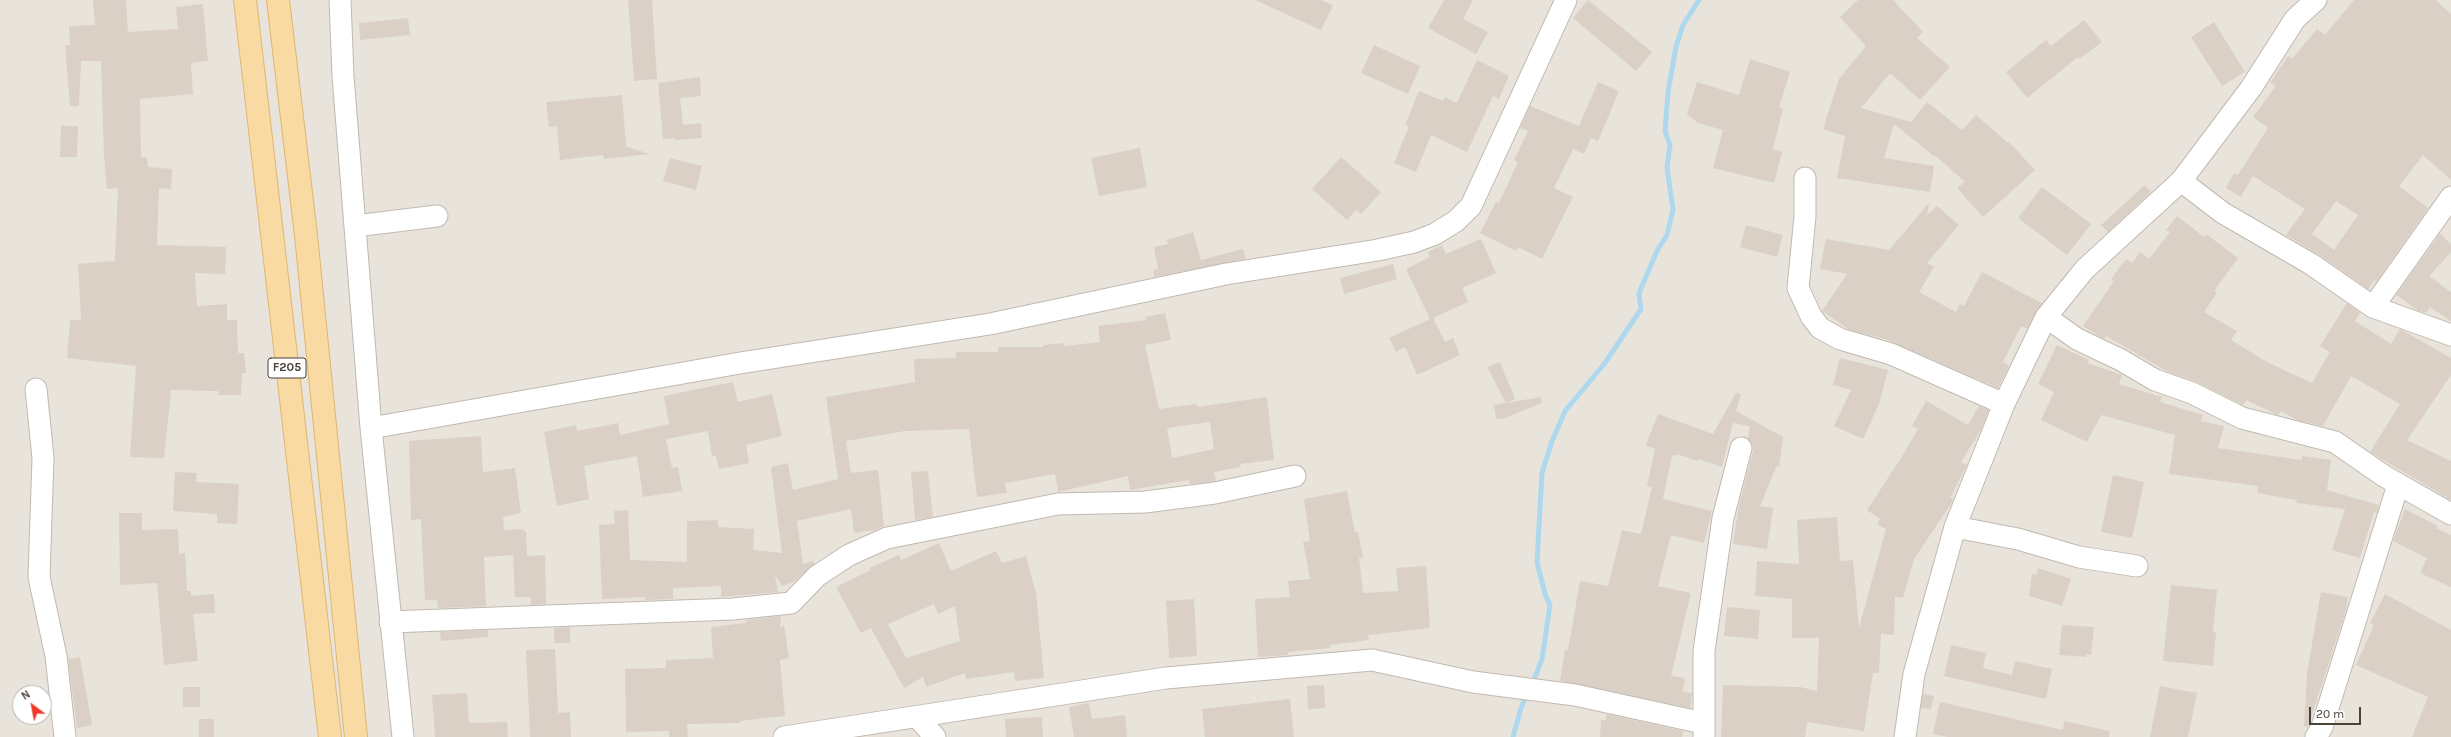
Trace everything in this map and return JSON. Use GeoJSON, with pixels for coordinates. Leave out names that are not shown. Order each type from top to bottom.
{"type":"FeatureCollection","features":[{"type":"Feature","properties":{"kind":"main road","name":"F205"},"geometry":{"type":"LineString","coordinates":[[245,0],[330,737]]}},
{"type":"Feature","properties":{"kind":"main road","name":"F205"},"geometry":{"type":"LineString","coordinates":[[278,0],[306,235],[356,737]]}},
{"type":"Feature","properties":{"kind":"street"},"geometry":{"type":"LineString","coordinates":[[340,0],[343,76],[371,428],[403,737]]}},
{"type":"Feature","properties":{"kind":"street"},"geometry":{"type":"LineString","coordinates":[[371,428],[740,362],[990,324],[1226,274],[1378,250],[1414,242],[1435,234],[1456,221],[1471,206],[1566,0]]}},
{"type":"Feature","properties":{"kind":"street"},"geometry":{"type":"LineString","coordinates":[[1905,737],[1914,674],[1955,527],[2004,404],[2046,317],[2085,270],[2181,181],[2251,88],[2295,19],[2316,0]]}},
{"type":"Feature","properties":{"kind":"street"},"geometry":{"type":"LineString","coordinates":[[1805,178],[1805,216],[1798,288],[1811,316],[1820,328],[1840,340],[1891,354],[2004,404]]}},
{"type":"Feature","properties":{"kind":"street"},"geometry":{"type":"LineString","coordinates":[[2181,181],[2223,213],[2311,264],[2373,307],[2451,335]]}},
{"type":"Feature","properties":{"kind":"street"},"geometry":{"type":"LineString","coordinates":[[2373,307],[2451,197]]}},
{"type":"Feature","properties":{"kind":"street"},"geometry":{"type":"LineString","coordinates":[[355,226],[437,216]]}},
{"type":"Feature","properties":{"kind":"street"},"geometry":{"type":"LineString","coordinates":[[2046,317],[2077,340],[2121,360],[2155,380],[2192,393],[2242,418],[2335,442],[2398,485],[2451,514]]}},
{"type":"Feature","properties":{"kind":"street"},"geometry":{"type":"LineString","coordinates":[[36,389],[43,458],[39,577],[56,656],[64,737]]}},
{"type":"Feature","properties":{"kind":"street"},"geometry":{"type":"LineString","coordinates":[[784,737],[815,735],[917,717],[1166,678],[1372,660],[1473,682],[1575,695],[1703,730],[1704,651],[1717,551],[1732,478],[1741,448]]}},
{"type":"Feature","properties":{"kind":"street"},"geometry":{"type":"LineString","coordinates":[[390,622],[733,609],[791,604],[817,576],[849,555],[887,538],[1058,504],[1152,501],[1215,493],[1295,476]]}},
{"type":"Feature","properties":{"kind":"street"},"geometry":{"type":"LineString","coordinates":[[2316,737],[2322,727],[2380,537],[2398,485]]}},
{"type":"Feature","properties":{"kind":"street"},"geometry":{"type":"LineString","coordinates":[[1955,527],[2018,539],[2079,557],[2137,566]]}},
{"type":"Feature","properties":{"kind":"street"},"geometry":{"type":"LineString","coordinates":[[917,717],[934,737]]}},
{"type":"Feature","properties":{"kind":"shaded area"},"geometry":{"type":"Polygon","coordinates":[[[0,0],[2451,0],[2451,737],[0,737],[0,0]]]}},
{"type":"Feature","properties":{"kind":"building"},"geometry":{"type":"Polygon","coordinates":[[[93,0],[126,0],[128,32],[178,29],[176,7],[203,4],[208,61],[191,63],[193,94],[140,99],[141,157],[147,157],[148,167],[172,169],[171,189],[159,188],[157,245],[226,247],[225,274],[195,273],[197,306],[227,304],[227,320],[237,320],[238,353],[244,353],[246,373],[242,373],[241,395],[218,395],[218,391],[171,390],[164,458],[130,457],[136,366],[67,358],[70,320],[81,320],[78,264],[115,261],[118,188],[107,189],[104,156],[101,61],[81,61],[79,106],[70,106],[65,45],[70,45],[69,26],[95,25],[93,0]]]}},
{"type":"Feature","properties":{"kind":"building"},"geometry":{"type":"Polygon","coordinates":[[[628,0],[652,0],[657,79],[634,81],[628,0]]]}},
{"type":"Feature","properties":{"kind":"building"},"geometry":{"type":"Polygon","coordinates":[[[1255,0],[1321,0],[1333,5],[1321,30],[1255,0]]]}},
{"type":"Feature","properties":{"kind":"building"},"geometry":{"type":"Polygon","coordinates":[[[1444,0],[1473,0],[1463,19],[1488,32],[1476,54],[1428,28],[1444,0]]]}},
{"type":"Feature","properties":{"kind":"building"},"geometry":{"type":"Polygon","coordinates":[[[1588,0],[1652,52],[1636,71],[1573,18],[1588,0]]]}},
{"type":"Feature","properties":{"kind":"building"},"geometry":{"type":"Polygon","coordinates":[[[1858,0],[1893,0],[1923,32],[1917,38],[1950,67],[1920,100],[1890,73],[1861,108],[1911,122],[1927,102],[1962,130],[1976,115],[2008,143],[2009,142],[2035,170],[1983,217],[1957,188],[1965,182],[1935,155],[1935,157],[1894,124],[1884,158],[1934,166],[1930,192],[1837,178],[1845,136],[1823,129],[1839,79],[1866,46],[1840,17],[1858,0]]]}},
{"type":"Feature","properties":{"kind":"building"},"geometry":{"type":"Polygon","coordinates":[[[2354,0],[2436,0],[2451,14],[2451,180],[2423,155],[2399,186],[2428,208],[2376,282],[2374,280],[2368,289],[2318,254],[2286,235],[2305,209],[2253,176],[2241,197],[2226,188],[2234,173],[2238,175],[2268,128],[2253,117],[2276,86],[2270,83],[2288,56],[2292,59],[2317,29],[2325,35],[2354,0]],[[2336,201],[2312,234],[2334,250],[2358,215],[2336,201]]]}},
{"type":"Feature","properties":{"kind":"building"},"geometry":{"type":"Polygon","coordinates":[[[408,18],[410,35],[360,40],[359,23],[408,18]]]}},
{"type":"Feature","properties":{"kind":"building"},"geometry":{"type":"Polygon","coordinates":[[[2084,20],[2102,42],[2079,59],[2078,57],[2027,98],[2006,72],[2046,40],[2051,46],[2084,20]]]}},
{"type":"Feature","properties":{"kind":"building"},"geometry":{"type":"Polygon","coordinates":[[[2214,22],[2245,72],[2222,86],[2191,37],[2214,22]]]}},
{"type":"Feature","properties":{"kind":"building"},"geometry":{"type":"Polygon","coordinates":[[[1374,45],[1420,66],[1408,94],[1361,73],[1374,45]]]}},
{"type":"Feature","properties":{"kind":"building"},"geometry":{"type":"Polygon","coordinates":[[[1750,59],[1790,72],[1779,107],[1783,108],[1773,149],[1782,152],[1774,183],[1713,168],[1723,130],[1698,123],[1687,114],[1697,82],[1739,95],[1750,59]]]}},
{"type":"Feature","properties":{"kind":"building"},"geometry":{"type":"Polygon","coordinates":[[[1477,60],[1509,76],[1499,99],[1493,96],[1467,152],[1431,135],[1416,172],[1394,163],[1409,126],[1405,125],[1419,91],[1443,101],[1445,97],[1457,103],[1477,60]]]}},
{"type":"Feature","properties":{"kind":"building"},"geometry":{"type":"Polygon","coordinates":[[[700,77],[701,96],[680,98],[683,125],[701,123],[702,138],[674,140],[675,138],[663,139],[658,83],[700,77]]]}},
{"type":"Feature","properties":{"kind":"building"},"geometry":{"type":"Polygon","coordinates":[[[1598,82],[1619,91],[1598,141],[1591,138],[1584,154],[1573,149],[1554,188],[1573,197],[1542,259],[1518,247],[1516,251],[1480,233],[1496,202],[1499,203],[1518,162],[1514,160],[1528,131],[1520,128],[1530,106],[1579,126],[1598,82]]]}},
{"type":"Feature","properties":{"kind":"building"},"geometry":{"type":"Polygon","coordinates":[[[622,95],[626,146],[624,146],[650,154],[604,159],[603,155],[560,160],[557,126],[549,127],[546,102],[622,95]]]}},
{"type":"Feature","properties":{"kind":"building"},"geometry":{"type":"Polygon","coordinates":[[[61,126],[78,126],[77,157],[60,157],[61,126]]]}},
{"type":"Feature","properties":{"kind":"building"},"geometry":{"type":"Polygon","coordinates":[[[1140,148],[1147,187],[1099,196],[1091,158],[1140,148]]]}},
{"type":"Feature","properties":{"kind":"building"},"geometry":{"type":"Polygon","coordinates":[[[1341,157],[1381,192],[1361,214],[1356,210],[1347,220],[1312,189],[1341,157]]]}},
{"type":"Feature","properties":{"kind":"building"},"geometry":{"type":"Polygon","coordinates":[[[670,158],[702,166],[696,190],[663,181],[670,158]]]}},
{"type":"Feature","properties":{"kind":"building"},"geometry":{"type":"Polygon","coordinates":[[[2145,185],[2151,192],[2108,232],[2101,225],[2145,185]]]}},
{"type":"Feature","properties":{"kind":"building"},"geometry":{"type":"Polygon","coordinates":[[[2042,187],[2091,224],[2067,255],[2018,218],[2042,187]]]}},
{"type":"Feature","properties":{"kind":"building"},"geometry":{"type":"Polygon","coordinates":[[[1929,203],[1927,215],[1937,206],[1959,225],[1927,263],[1934,267],[1919,292],[1956,312],[1960,304],[1964,306],[1982,272],[2042,303],[2027,329],[2021,326],[2003,362],[2009,366],[1998,388],[1885,339],[1850,330],[1822,311],[1847,274],[1820,269],[1826,239],[1889,250],[1929,203]]]}},
{"type":"Feature","properties":{"kind":"building"},"geometry":{"type":"Polygon","coordinates":[[[2177,216],[2204,237],[2206,234],[2238,258],[2214,291],[2217,293],[2204,312],[2237,331],[2231,340],[2267,362],[2312,383],[2330,352],[2320,346],[2347,303],[2360,313],[2355,321],[2391,344],[2400,329],[2451,358],[2451,375],[2407,440],[2451,461],[2451,500],[2370,452],[2400,404],[2351,376],[2323,426],[2297,420],[2281,411],[2278,415],[2246,400],[2243,405],[2197,382],[2168,372],[2106,336],[2104,339],[2083,326],[2114,281],[2111,279],[2126,259],[2132,263],[2140,252],[2149,259],[2170,232],[2166,230],[2177,216]]]}},
{"type":"Feature","properties":{"kind":"building"},"geometry":{"type":"Polygon","coordinates":[[[1746,225],[1783,235],[1777,257],[1740,247],[1746,225]]]}},
{"type":"Feature","properties":{"kind":"building"},"geometry":{"type":"Polygon","coordinates":[[[1193,232],[1201,260],[1243,249],[1246,259],[1154,277],[1153,270],[1158,269],[1154,247],[1168,244],[1167,240],[1193,232]]]}},
{"type":"Feature","properties":{"kind":"building"},"geometry":{"type":"Polygon","coordinates":[[[2440,234],[2451,244],[2451,252],[2429,276],[2451,292],[2451,321],[2430,307],[2426,313],[2419,311],[2396,295],[2440,234]]]}},
{"type":"Feature","properties":{"kind":"building"},"geometry":{"type":"Polygon","coordinates":[[[1481,239],[1496,273],[1462,288],[1468,302],[1433,318],[1445,342],[1453,338],[1460,355],[1417,375],[1405,347],[1396,352],[1389,338],[1430,319],[1406,269],[1430,257],[1428,252],[1442,245],[1446,254],[1481,239]]]}},
{"type":"Feature","properties":{"kind":"building"},"geometry":{"type":"Polygon","coordinates":[[[1393,264],[1397,279],[1344,294],[1340,278],[1393,264]]]}},
{"type":"Feature","properties":{"kind":"building"},"geometry":{"type":"Polygon","coordinates":[[[1165,313],[1171,340],[1145,345],[1159,409],[1197,404],[1197,407],[1267,397],[1274,460],[1240,464],[1241,467],[1214,472],[1216,481],[1190,484],[1189,480],[1130,490],[1128,476],[1058,492],[1055,474],[1005,483],[1007,493],[977,497],[969,429],[905,431],[846,441],[851,473],[878,470],[884,526],[875,530],[854,533],[851,509],[797,521],[803,564],[813,561],[814,564],[794,582],[782,586],[775,575],[778,592],[721,597],[721,586],[673,588],[673,599],[645,600],[645,597],[602,599],[599,525],[615,524],[614,511],[628,510],[630,560],[687,562],[687,521],[718,520],[718,527],[754,529],[753,550],[782,553],[771,467],[788,463],[793,490],[838,479],[826,397],[915,382],[914,359],[956,358],[956,352],[998,352],[998,347],[1043,347],[1043,345],[1064,343],[1064,346],[1100,342],[1098,326],[1146,320],[1145,317],[1165,313]],[[1210,422],[1167,428],[1172,458],[1214,449],[1210,422]]]}},
{"type":"Feature","properties":{"kind":"building"},"geometry":{"type":"Polygon","coordinates":[[[2057,345],[2089,360],[2087,363],[2122,375],[2119,384],[2162,397],[2160,402],[2203,415],[2201,421],[2224,426],[2218,448],[2302,460],[2302,456],[2331,460],[2327,490],[2379,505],[2377,513],[2374,512],[2360,558],[2332,550],[2345,509],[2296,503],[2297,500],[2257,493],[2258,486],[2169,474],[2175,435],[2101,415],[2087,442],[2041,420],[2054,392],[2038,384],[2057,345]]]}},
{"type":"Feature","properties":{"kind":"building"},"geometry":{"type":"Polygon","coordinates":[[[1840,358],[1888,370],[1879,404],[1863,439],[1834,426],[1851,390],[1833,385],[1840,358]]]}},
{"type":"Feature","properties":{"kind":"building"},"geometry":{"type":"Polygon","coordinates":[[[1500,362],[1515,399],[1506,403],[1487,367],[1500,362]]]}},
{"type":"Feature","properties":{"kind":"building"},"geometry":{"type":"Polygon","coordinates":[[[733,382],[738,402],[772,394],[782,436],[746,445],[749,463],[719,469],[716,456],[712,456],[708,431],[666,439],[672,468],[678,467],[682,491],[643,497],[637,456],[584,466],[589,499],[557,506],[544,432],[576,425],[577,431],[618,423],[620,435],[669,424],[664,396],[733,382]]]}},
{"type":"Feature","properties":{"kind":"building"},"geometry":{"type":"Polygon","coordinates":[[[1736,393],[1741,394],[1736,411],[1783,437],[1779,467],[1777,465],[1760,506],[1773,508],[1767,549],[1733,544],[1739,505],[1753,451],[1752,444],[1748,439],[1750,426],[1733,423],[1722,467],[1698,459],[1697,461],[1677,454],[1676,456],[1672,455],[1663,499],[1712,511],[1704,543],[1671,535],[1658,586],[1691,593],[1671,676],[1685,678],[1683,692],[1692,693],[1690,708],[1560,681],[1565,650],[1568,650],[1580,581],[1608,586],[1622,530],[1641,534],[1652,487],[1647,486],[1655,449],[1646,445],[1658,414],[1713,434],[1736,393]]]}},
{"type":"Feature","properties":{"kind":"building"},"geometry":{"type":"Polygon","coordinates":[[[1541,397],[1542,403],[1505,418],[1496,419],[1494,405],[1541,397]]]}},
{"type":"Feature","properties":{"kind":"building"},"geometry":{"type":"Polygon","coordinates":[[[1926,401],[1968,425],[1979,406],[1989,410],[1982,428],[1961,462],[1967,465],[1950,498],[1953,499],[1952,502],[1914,559],[1903,598],[1895,596],[1894,635],[1881,634],[1879,673],[1873,673],[1864,731],[1807,722],[1805,737],[1721,737],[1723,685],[1800,687],[1817,691],[1819,638],[1792,638],[1792,599],[1755,596],[1757,561],[1799,564],[1797,520],[1837,517],[1840,561],[1853,560],[1859,628],[1886,529],[1877,524],[1880,519],[1867,510],[1918,429],[1912,426],[1926,401]]]}},
{"type":"Feature","properties":{"kind":"building"},"geometry":{"type":"Polygon","coordinates":[[[481,436],[483,472],[515,468],[521,513],[503,517],[504,530],[523,529],[523,531],[526,531],[527,556],[545,555],[546,604],[531,605],[531,597],[515,597],[513,555],[484,557],[486,606],[438,608],[437,600],[425,600],[421,519],[411,520],[409,441],[481,436]]]}},
{"type":"Feature","properties":{"kind":"building"},"geometry":{"type":"Polygon","coordinates":[[[928,471],[933,517],[915,520],[911,472],[928,471]]]}},
{"type":"Feature","properties":{"kind":"building"},"geometry":{"type":"Polygon","coordinates":[[[175,472],[197,473],[196,482],[239,484],[237,524],[217,523],[217,514],[173,511],[175,472]]]}},
{"type":"Feature","properties":{"kind":"building"},"geometry":{"type":"Polygon","coordinates":[[[2113,475],[2144,482],[2132,538],[2101,532],[2113,475]]]}},
{"type":"Feature","properties":{"kind":"building"},"geometry":{"type":"Polygon","coordinates":[[[1347,491],[1355,532],[1358,532],[1363,558],[1359,558],[1363,593],[1398,591],[1396,568],[1426,566],[1430,628],[1368,635],[1369,640],[1330,645],[1330,648],[1288,652],[1288,655],[1258,657],[1255,599],[1290,597],[1288,581],[1310,579],[1303,542],[1310,541],[1304,499],[1347,491]]]}},
{"type":"Feature","properties":{"kind":"building"},"geometry":{"type":"Polygon","coordinates":[[[2405,509],[2438,526],[2436,528],[2451,535],[2451,587],[2420,573],[2427,558],[2393,541],[2405,509]]]}},
{"type":"Feature","properties":{"kind":"building"},"geometry":{"type":"Polygon","coordinates":[[[119,513],[142,513],[142,530],[178,529],[179,554],[185,553],[187,591],[191,591],[191,596],[214,594],[215,613],[193,614],[198,661],[164,665],[157,583],[120,585],[119,513]]]}},
{"type":"Feature","properties":{"kind":"building"},"geometry":{"type":"Polygon","coordinates":[[[939,543],[951,571],[996,551],[1002,563],[1026,556],[1036,593],[1044,678],[1015,681],[1014,672],[966,679],[965,673],[926,687],[923,677],[904,688],[871,628],[861,633],[836,587],[871,570],[870,568],[899,555],[901,560],[939,543]],[[934,604],[888,624],[906,658],[960,641],[955,606],[938,614],[934,604]]]}},
{"type":"Feature","properties":{"kind":"building"},"geometry":{"type":"Polygon","coordinates":[[[2038,568],[2071,579],[2062,606],[2029,596],[2032,574],[2036,575],[2038,568]]]}},
{"type":"Feature","properties":{"kind":"building"},"geometry":{"type":"Polygon","coordinates":[[[2171,585],[2217,590],[2213,632],[2216,632],[2213,666],[2163,661],[2171,585]]]}},
{"type":"Feature","properties":{"kind":"building"},"geometry":{"type":"Polygon","coordinates":[[[2321,592],[2348,597],[2346,610],[2308,727],[2304,726],[2307,673],[2321,592]]]}},
{"type":"Feature","properties":{"kind":"building"},"geometry":{"type":"Polygon","coordinates":[[[2385,594],[2451,630],[2451,737],[2412,737],[2428,697],[2356,665],[2374,625],[2370,623],[2385,594]]]}},
{"type":"Feature","properties":{"kind":"building"},"geometry":{"type":"Polygon","coordinates":[[[1194,599],[1197,656],[1169,658],[1166,601],[1194,599]]]}},
{"type":"Feature","properties":{"kind":"building"},"geometry":{"type":"Polygon","coordinates":[[[1727,607],[1760,610],[1758,639],[1724,636],[1727,607]]]}},
{"type":"Feature","properties":{"kind":"building"},"geometry":{"type":"Polygon","coordinates":[[[781,616],[780,628],[784,625],[789,658],[780,660],[785,716],[740,721],[740,723],[687,724],[688,737],[669,737],[669,731],[626,732],[625,669],[666,668],[666,660],[713,658],[711,627],[746,623],[746,620],[781,616]]]}},
{"type":"Feature","properties":{"kind":"building"},"geometry":{"type":"Polygon","coordinates":[[[2062,625],[2094,627],[2091,655],[2086,654],[2086,657],[2059,655],[2062,625]]]}},
{"type":"Feature","properties":{"kind":"building"},"geometry":{"type":"Polygon","coordinates":[[[570,627],[570,643],[554,643],[554,628],[570,627]]]}},
{"type":"Feature","properties":{"kind":"building"},"geometry":{"type":"Polygon","coordinates":[[[488,630],[488,637],[441,641],[440,632],[488,630]]]}},
{"type":"Feature","properties":{"kind":"building"},"geometry":{"type":"Polygon","coordinates":[[[1951,645],[1986,653],[1983,668],[2012,675],[2015,661],[2052,669],[2046,699],[1944,676],[1951,645]]]}},
{"type":"Feature","properties":{"kind":"building"},"geometry":{"type":"Polygon","coordinates":[[[555,649],[558,713],[570,712],[571,737],[530,737],[526,650],[555,649]]]}},
{"type":"Feature","properties":{"kind":"building"},"geometry":{"type":"Polygon","coordinates":[[[80,657],[92,725],[77,728],[68,659],[80,657]]]}},
{"type":"Feature","properties":{"kind":"building"},"geometry":{"type":"Polygon","coordinates":[[[1324,685],[1325,708],[1308,709],[1307,686],[1324,685]]]}},
{"type":"Feature","properties":{"kind":"building"},"geometry":{"type":"Polygon","coordinates":[[[2160,686],[2197,693],[2188,737],[2150,737],[2160,686]]]}},
{"type":"Feature","properties":{"kind":"building"},"geometry":{"type":"Polygon","coordinates":[[[183,687],[200,687],[200,707],[183,707],[183,687]]]}},
{"type":"Feature","properties":{"kind":"building"},"geometry":{"type":"Polygon","coordinates":[[[467,693],[469,723],[507,722],[508,737],[435,737],[432,695],[467,693]]]}},
{"type":"Feature","properties":{"kind":"building"},"geometry":{"type":"Polygon","coordinates":[[[1923,694],[1934,696],[1931,709],[1921,708],[1923,694]]]}},
{"type":"Feature","properties":{"kind":"building"},"geometry":{"type":"Polygon","coordinates":[[[1290,699],[1294,737],[1205,737],[1202,709],[1290,699]]]}},
{"type":"Feature","properties":{"kind":"building"},"geometry":{"type":"Polygon","coordinates":[[[1940,702],[2063,730],[2064,721],[2110,731],[2109,737],[1948,737],[1933,734],[1940,702]]]}},
{"type":"Feature","properties":{"kind":"building"},"geometry":{"type":"Polygon","coordinates":[[[1089,703],[1092,719],[1125,715],[1127,737],[1074,737],[1069,707],[1089,703]]]}},
{"type":"Feature","properties":{"kind":"building"},"geometry":{"type":"Polygon","coordinates":[[[1606,714],[1683,731],[1682,737],[1600,737],[1601,720],[1606,720],[1606,714]]]}},
{"type":"Feature","properties":{"kind":"building"},"geometry":{"type":"Polygon","coordinates":[[[1042,717],[1043,737],[1006,737],[1005,719],[1042,717]]]}},
{"type":"Feature","properties":{"kind":"building"},"geometry":{"type":"Polygon","coordinates":[[[199,719],[214,719],[214,737],[199,737],[199,719]]]}},
{"type":"Feature","properties":{"kind":"waterway"},"geometry":{"type":"LineString","coordinates":[[1532,685],[1542,659],[1550,605],[1545,594],[1537,562],[1542,473],[1552,441],[1565,411],[1605,363],[1641,309],[1639,293],[1657,251],[1667,235],[1673,210],[1667,167],[1670,145],[1665,131],[1668,92],[1676,47],[1683,25],[1699,0]]}},
{"type":"Feature","properties":{"kind":"waterway"},"geometry":{"type":"LineString","coordinates":[[1513,737],[1521,708],[1527,694]]}}]}
